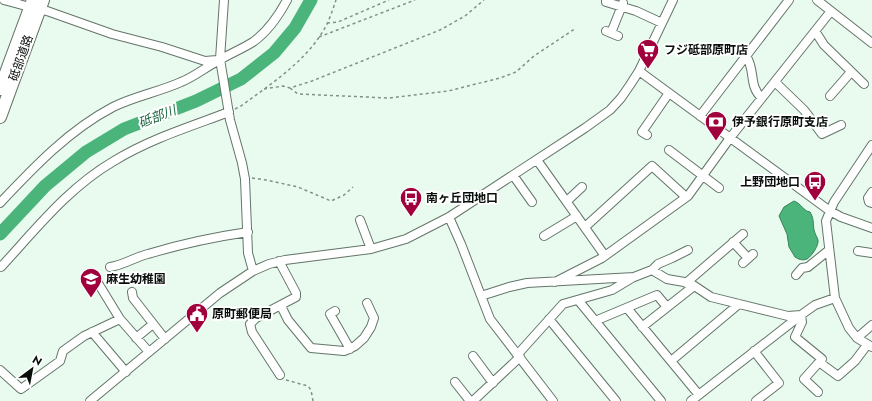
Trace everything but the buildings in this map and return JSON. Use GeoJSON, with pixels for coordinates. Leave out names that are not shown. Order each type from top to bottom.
{"type":"FeatureCollection","features":[{"type":"Feature","properties":{"kind":"highway","name":"砥部道路"},"geometry":{"type":"LineString","coordinates":[[0,88],[36,4]]}},
{"type":"Feature","properties":{"kind":"highway","name":"砥部道路"},"geometry":{"type":"LineString","coordinates":[[0,117],[36,4]]}},
{"type":"Feature","properties":{"kind":"street"},"geometry":{"type":"LineString","coordinates":[[4,0],[21,4],[36,4],[47,11],[112,34],[205,60],[220,62]]}},
{"type":"Feature","properties":{"kind":"street"},"geometry":{"type":"LineString","coordinates":[[224,0],[220,62],[228,109],[243,169],[248,232],[248,253],[253,271]]}},
{"type":"Feature","properties":{"kind":"street"},"geometry":{"type":"LineString","coordinates":[[0,203],[51,151],[97,117],[129,100],[182,82],[220,62],[253,42],[276,18],[287,0]]}},
{"type":"Feature","properties":{"kind":"street"},"geometry":{"type":"LineString","coordinates":[[606,0],[606,2],[623,5],[662,23]]}},
{"type":"Feature","properties":{"kind":"street"},"geometry":{"type":"LineString","coordinates":[[90,401],[220,293],[253,271],[279,261],[371,249],[406,240],[449,217],[598,120],[621,98],[639,71],[673,0]]}},
{"type":"Feature","properties":{"kind":"street"},"geometry":{"type":"LineString","coordinates":[[700,116],[789,0]]}},
{"type":"Feature","properties":{"kind":"street"},"geometry":{"type":"LineString","coordinates":[[817,0],[872,43]]}},
{"type":"Feature","properties":{"kind":"street"},"geometry":{"type":"LineString","coordinates":[[612,33],[623,5]]}},
{"type":"Feature","properties":{"kind":"street"},"geometry":{"type":"LineString","coordinates":[[555,282],[605,256],[686,197],[730,138],[831,11]]}},
{"type":"Feature","properties":{"kind":"street"},"geometry":{"type":"LineString","coordinates":[[815,31],[824,45],[864,84]]}},
{"type":"Feature","properties":{"kind":"street"},"geometry":{"type":"LineString","coordinates":[[746,56],[751,63],[752,79],[756,93],[762,98]]}},
{"type":"Feature","properties":{"kind":"street"},"geometry":{"type":"LineString","coordinates":[[639,71],[830,211],[841,217],[872,228]]}},
{"type":"Feature","properties":{"kind":"street"},"geometry":{"type":"LineString","coordinates":[[830,96],[851,72]]}},
{"type":"Feature","properties":{"kind":"street"},"geometry":{"type":"LineString","coordinates":[[775,82],[804,110],[822,134],[842,124]]}},
{"type":"Feature","properties":{"kind":"street"},"geometry":{"type":"LineString","coordinates":[[646,135],[642,132],[669,93]]}},
{"type":"Feature","properties":{"kind":"street"},"geometry":{"type":"LineString","coordinates":[[0,268],[69,194],[97,171],[112,161],[149,142],[228,109]]}},
{"type":"Feature","properties":{"kind":"street"},"geometry":{"type":"LineString","coordinates":[[819,362],[838,376],[855,362],[869,346],[858,338],[844,319],[835,298],[826,221],[834,202],[872,145]]}},
{"type":"Feature","properties":{"kind":"street"},"geometry":{"type":"LineString","coordinates":[[669,150],[719,188]]}},
{"type":"Feature","properties":{"kind":"street"},"geometry":{"type":"LineString","coordinates":[[537,160],[605,256]]}},
{"type":"Feature","properties":{"kind":"street"},"geometry":{"type":"LineString","coordinates":[[585,227],[652,166],[686,197]]}},
{"type":"Feature","properties":{"kind":"street"},"geometry":{"type":"LineString","coordinates":[[513,175],[532,202]]}},
{"type":"Feature","properties":{"kind":"street"},"geometry":{"type":"LineString","coordinates":[[567,201],[582,187]]}},
{"type":"Feature","properties":{"kind":"street"},"geometry":{"type":"LineString","coordinates":[[872,192],[868,198],[869,202],[872,203]]}},
{"type":"Feature","properties":{"kind":"street"},"geometry":{"type":"LineString","coordinates":[[544,236],[577,216]]}},
{"type":"Feature","properties":{"kind":"street"},"geometry":{"type":"LineString","coordinates":[[449,217],[490,319],[553,401]]}},
{"type":"Feature","properties":{"kind":"street"},"geometry":{"type":"LineString","coordinates":[[360,220],[371,249]]}},
{"type":"Feature","properties":{"kind":"street"},"geometry":{"type":"LineString","coordinates":[[110,267],[120,266],[143,255],[202,239],[248,232]]}},
{"type":"Feature","properties":{"kind":"street"},"geometry":{"type":"LineString","coordinates":[[642,327],[667,307],[743,234]]}},
{"type":"Feature","properties":{"kind":"street"},"geometry":{"type":"LineString","coordinates":[[733,242],[748,258]]}},
{"type":"Feature","properties":{"kind":"street"},"geometry":{"type":"LineString","coordinates":[[456,382],[471,401],[493,383],[519,356],[563,304],[612,290],[634,277],[652,270],[658,264],[688,250]]}},
{"type":"Feature","properties":{"kind":"street"},"geometry":{"type":"LineString","coordinates":[[796,275],[802,268],[808,267],[829,250]]}},
{"type":"Feature","properties":{"kind":"street"},"geometry":{"type":"LineString","coordinates":[[858,251],[872,253]]}},
{"type":"Feature","properties":{"kind":"street"},"geometry":{"type":"LineString","coordinates":[[279,261],[296,294],[296,297],[256,318],[250,324],[252,332],[280,375]]}},
{"type":"Feature","properties":{"kind":"street"},"geometry":{"type":"LineString","coordinates":[[652,270],[667,279],[690,284],[711,297],[788,316],[801,315]]}},
{"type":"Feature","properties":{"kind":"street"},"geometry":{"type":"LineString","coordinates":[[481,296],[527,283],[634,277]]}},
{"type":"Feature","properties":{"kind":"street"},"geometry":{"type":"LineString","coordinates":[[98,283],[120,319],[149,352]]}},
{"type":"Feature","properties":{"kind":"street"},"geometry":{"type":"LineString","coordinates":[[132,292],[133,298],[165,339]]}},
{"type":"Feature","properties":{"kind":"street"},"geometry":{"type":"LineString","coordinates":[[595,321],[657,294],[667,307]]}},
{"type":"Feature","properties":{"kind":"street"},"geometry":{"type":"LineString","coordinates":[[691,401],[801,315],[815,305],[835,298]]}},
{"type":"Feature","properties":{"kind":"street"},"geometry":{"type":"LineString","coordinates":[[578,300],[661,401]]}},
{"type":"Feature","properties":{"kind":"street"},"geometry":{"type":"LineString","coordinates":[[281,306],[288,320],[311,348],[344,351],[364,338],[373,322],[374,318],[367,303]]}},
{"type":"Feature","properties":{"kind":"street"},"geometry":{"type":"LineString","coordinates":[[670,361],[739,304]]}},
{"type":"Feature","properties":{"kind":"street"},"geometry":{"type":"LineString","coordinates":[[626,308],[699,395]]}},
{"type":"Feature","properties":{"kind":"street"},"geometry":{"type":"LineString","coordinates":[[335,311],[330,314],[350,348]]}},
{"type":"Feature","properties":{"kind":"street"},"geometry":{"type":"LineString","coordinates":[[801,315],[802,322],[795,337],[822,358],[804,379],[818,392]]}},
{"type":"Feature","properties":{"kind":"street"},"geometry":{"type":"LineString","coordinates":[[0,370],[21,389],[60,361],[63,351],[84,336],[120,319]]}},
{"type":"Feature","properties":{"kind":"street"},"geometry":{"type":"LineString","coordinates":[[549,319],[616,401]]}},
{"type":"Feature","properties":{"kind":"street"},"geometry":{"type":"LineString","coordinates":[[136,338],[153,324]]}},
{"type":"Feature","properties":{"kind":"street"},"geometry":{"type":"LineString","coordinates":[[858,338],[872,325]]}},
{"type":"Feature","properties":{"kind":"street"},"geometry":{"type":"LineString","coordinates":[[92,332],[126,372]]}},
{"type":"Feature","properties":{"kind":"street"},"geometry":{"type":"LineString","coordinates":[[754,351],[779,383],[756,401]]}},
{"type":"Feature","properties":{"kind":"street"},"geometry":{"type":"LineString","coordinates":[[473,356],[493,383]]}},
{"type":"Feature","properties":{"kind":"path"},"geometry":{"type":"LineString","coordinates":[[228,109],[241,106],[296,64],[319,37],[327,23],[336,0]]}},
{"type":"Feature","properties":{"kind":"path"},"geometry":{"type":"LineString","coordinates":[[327,23],[338,22],[389,0]]}},
{"type":"Feature","properties":{"kind":"path"},"geometry":{"type":"LineString","coordinates":[[319,37],[415,0]]}},
{"type":"Feature","properties":{"kind":"path"},"geometry":{"type":"LineString","coordinates":[[290,88],[312,81],[440,30],[465,16],[483,0]]}},
{"type":"Feature","properties":{"kind":"path"},"geometry":{"type":"LineString","coordinates":[[264,89],[283,86],[290,88],[298,94],[388,98],[448,92],[500,78],[516,72],[534,56],[576,28]]}},
{"type":"Feature","properties":{"kind":"path"},"geometry":{"type":"LineString","coordinates":[[243,169],[247,171],[250,177],[298,187],[331,201],[344,195],[353,187]]}},
{"type":"Feature","properties":{"kind":"path"},"geometry":{"type":"LineString","coordinates":[[280,375],[287,380],[308,386],[311,390],[313,401]]}},
{"type":"Feature","properties":{"kind":"shaded area"},"geometry":{"type":"Polygon","coordinates":[[[794,201],[810,212],[818,240],[815,250],[809,258],[805,260],[800,260],[795,257],[789,247],[787,234],[779,216],[784,207],[794,201]]]}},
{"type":"Feature","properties":{"kind":"waterway","name":"砥部川"},"geometry":{"type":"LineString","coordinates":[[0,234],[45,186],[86,152],[124,129],[196,101],[241,79],[274,53],[295,28],[311,0]]}},
{"type":"Feature","properties":{"kind":"place","name":"フジ砥部原町店"},"geometry":{"type":"Point","coordinates":[648,70]}},
{"type":"Feature","properties":{"kind":"place","name":"伊予銀行原町支店"},"geometry":{"type":"Point","coordinates":[716,142]}},
{"type":"Feature","properties":{"kind":"place","name":"上野団地口"},"geometry":{"type":"Point","coordinates":[815,202]}},
{"type":"Feature","properties":{"kind":"place","name":"南ヶ丘団地口"},"geometry":{"type":"Point","coordinates":[411,218]}},
{"type":"Feature","properties":{"kind":"place","name":"麻生幼稚園"},"geometry":{"type":"Point","coordinates":[91,298]}},
{"type":"Feature","properties":{"kind":"place","name":"原町郵便局"},"geometry":{"type":"Point","coordinates":[197,334]}}]}
